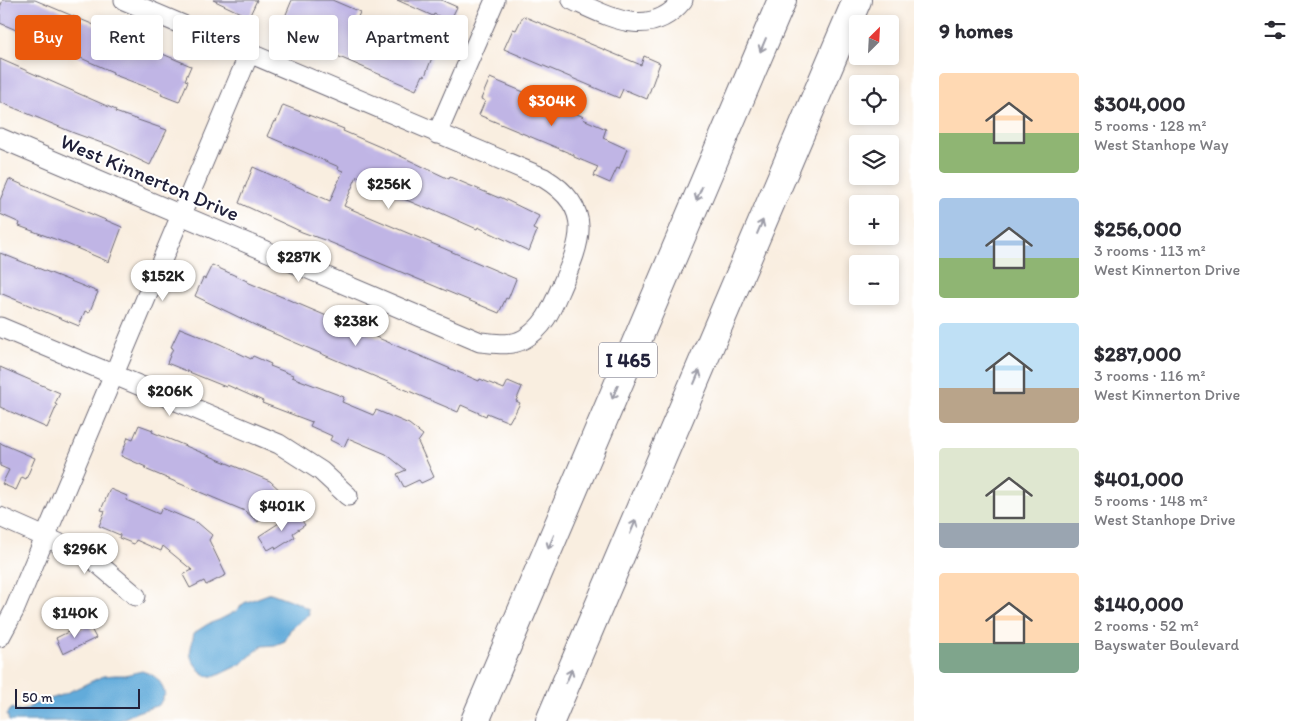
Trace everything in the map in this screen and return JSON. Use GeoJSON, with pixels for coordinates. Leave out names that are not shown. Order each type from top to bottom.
{"type":"FeatureCollection","features":[{"type":"Feature","properties":{"kind":"highway","name":"I 465"},"geometry":{"type":"LineString","coordinates":[[475,721],[782,0]]}},
{"type":"Feature","properties":{"kind":"highway"},"geometry":{"type":"LineString","coordinates":[[550,721],[857,0]]}},
{"type":"Feature","properties":{"kind":"street","name":"West Kinnerton Drive"},"geometry":{"type":"LineString","coordinates":[[124,0],[173,21]]}},
{"type":"Feature","properties":{"kind":"street"},"geometry":{"type":"LineString","coordinates":[[438,134],[495,0]]}},
{"type":"Feature","properties":{"kind":"street"},"geometry":{"type":"LineString","coordinates":[[572,0],[620,21],[631,23],[659,19],[673,10],[683,0]]}},
{"type":"Feature","properties":{"kind":"street","name":"West Kinnerton Drive"},"geometry":{"type":"LineString","coordinates":[[0,138],[486,344],[518,342],[532,334],[542,325],[548,316],[577,250],[580,234],[577,215],[570,200],[554,184],[544,178],[259,58]]}},
{"type":"Feature","properties":{"kind":"street"},"geometry":{"type":"LineString","coordinates":[[0,637],[14,611],[247,60]]}},
{"type":"Feature","properties":{"kind":"street"},"geometry":{"type":"LineString","coordinates":[[0,327],[279,444],[321,471],[348,496]]}},
{"type":"Feature","properties":{"kind":"street"},"geometry":{"type":"LineString","coordinates":[[0,517],[90,557],[136,596]]}},
{"type":"Feature","properties":{"kind":"water"},"geometry":{"type":"Polygon","coordinates":[[[271,593],[298,603],[308,609],[309,614],[290,630],[285,641],[275,645],[262,646],[241,664],[216,676],[207,676],[199,670],[192,660],[190,653],[194,633],[236,611],[244,603],[271,593]]]}},
{"type":"Feature","properties":{"kind":"water"},"geometry":{"type":"Polygon","coordinates":[[[142,671],[157,679],[165,694],[159,705],[118,721],[9,721],[7,714],[12,708],[17,711],[24,710],[103,676],[125,675],[142,671]]]}},
{"type":"Feature","properties":{"kind":"building"},"geometry":{"type":"Polygon","coordinates":[[[3,0],[35,0],[70,15],[15,15],[15,30],[0,23],[0,7],[3,0]]]}},
{"type":"Feature","properties":{"kind":"building"},"geometry":{"type":"Polygon","coordinates":[[[213,0],[257,0],[250,15],[245,15],[213,0]]]}},
{"type":"Feature","properties":{"kind":"building"},"geometry":{"type":"Polygon","coordinates":[[[292,0],[332,0],[360,12],[359,15],[348,15],[348,60],[431,60],[425,76],[423,75],[416,90],[338,56],[338,15],[286,15],[292,0]]]}},
{"type":"Feature","properties":{"kind":"building"},"geometry":{"type":"Polygon","coordinates":[[[397,0],[441,0],[457,7],[453,15],[431,15],[397,0]]]}},
{"type":"Feature","properties":{"kind":"building"},"geometry":{"type":"Polygon","coordinates":[[[523,16],[641,65],[644,56],[660,63],[647,99],[623,89],[619,98],[504,49],[513,29],[516,30],[523,16]]]}},
{"type":"Feature","properties":{"kind":"building"},"geometry":{"type":"Polygon","coordinates":[[[81,19],[91,24],[91,60],[163,60],[163,54],[191,66],[185,80],[188,81],[179,102],[161,95],[162,93],[112,74],[113,72],[81,58],[81,19]]]}},
{"type":"Feature","properties":{"kind":"building"},"geometry":{"type":"Polygon","coordinates":[[[0,59],[116,110],[115,112],[167,130],[150,165],[110,146],[0,102],[0,59]]]}},
{"type":"Feature","properties":{"kind":"building"},"geometry":{"type":"Polygon","coordinates":[[[490,78],[584,117],[583,119],[606,129],[603,138],[627,149],[619,169],[617,168],[610,183],[594,176],[598,167],[479,115],[485,101],[481,99],[490,78]]]}},
{"type":"Feature","properties":{"kind":"building"},"geometry":{"type":"Polygon","coordinates":[[[283,105],[344,129],[343,131],[449,179],[450,177],[500,197],[539,216],[533,229],[537,231],[529,251],[478,227],[477,229],[430,208],[430,210],[411,202],[357,176],[344,206],[516,279],[508,299],[506,298],[499,313],[302,232],[239,203],[253,167],[330,201],[343,171],[338,169],[339,167],[267,136],[274,121],[276,122],[283,105]]]}},
{"type":"Feature","properties":{"kind":"building"},"geometry":{"type":"Polygon","coordinates":[[[9,179],[122,227],[109,262],[19,226],[20,223],[0,214],[0,200],[9,179]]]}},
{"type":"Feature","properties":{"kind":"building"},"geometry":{"type":"Polygon","coordinates":[[[0,253],[98,292],[89,313],[85,311],[79,326],[0,293],[0,253]]]}},
{"type":"Feature","properties":{"kind":"building"},"geometry":{"type":"Polygon","coordinates":[[[212,265],[247,282],[479,381],[480,379],[504,389],[508,381],[522,387],[516,401],[520,403],[509,422],[487,413],[486,416],[461,405],[458,412],[261,328],[195,296],[203,278],[205,279],[212,265]]]}},
{"type":"Feature","properties":{"kind":"building"},"geometry":{"type":"Polygon","coordinates":[[[180,328],[251,359],[253,356],[271,364],[270,366],[293,375],[292,377],[344,397],[342,402],[373,415],[376,410],[409,424],[423,435],[418,442],[434,477],[421,483],[419,480],[404,487],[397,474],[406,470],[386,454],[348,438],[344,447],[330,440],[332,436],[310,426],[312,422],[262,403],[263,401],[227,385],[226,387],[167,363],[173,348],[171,347],[180,328]]]}},
{"type":"Feature","properties":{"kind":"building"},"geometry":{"type":"Polygon","coordinates":[[[0,367],[60,393],[47,428],[0,407],[0,367]]]}},
{"type":"Feature","properties":{"kind":"building"},"geometry":{"type":"Polygon","coordinates":[[[139,425],[270,481],[283,493],[258,522],[245,511],[145,469],[146,467],[121,456],[128,437],[133,439],[139,425]]]}},
{"type":"Feature","properties":{"kind":"building"},"geometry":{"type":"Polygon","coordinates":[[[0,443],[35,458],[26,479],[22,477],[16,490],[2,484],[9,470],[0,466],[0,443]]]}},
{"type":"Feature","properties":{"kind":"building"},"geometry":{"type":"Polygon","coordinates":[[[110,489],[127,496],[126,500],[159,514],[162,508],[198,523],[212,535],[209,540],[226,575],[206,585],[204,581],[190,588],[183,575],[192,570],[163,546],[161,551],[136,540],[134,544],[119,538],[120,535],[99,526],[105,511],[101,510],[110,489]]]}},
{"type":"Feature","properties":{"kind":"building"},"geometry":{"type":"Polygon","coordinates":[[[296,512],[305,525],[293,533],[295,537],[276,549],[275,546],[268,550],[259,536],[296,512]]]}},
{"type":"Feature","properties":{"kind":"building"},"geometry":{"type":"Polygon","coordinates":[[[89,625],[96,638],[63,654],[56,638],[76,628],[77,631],[89,625]]]}}]}
